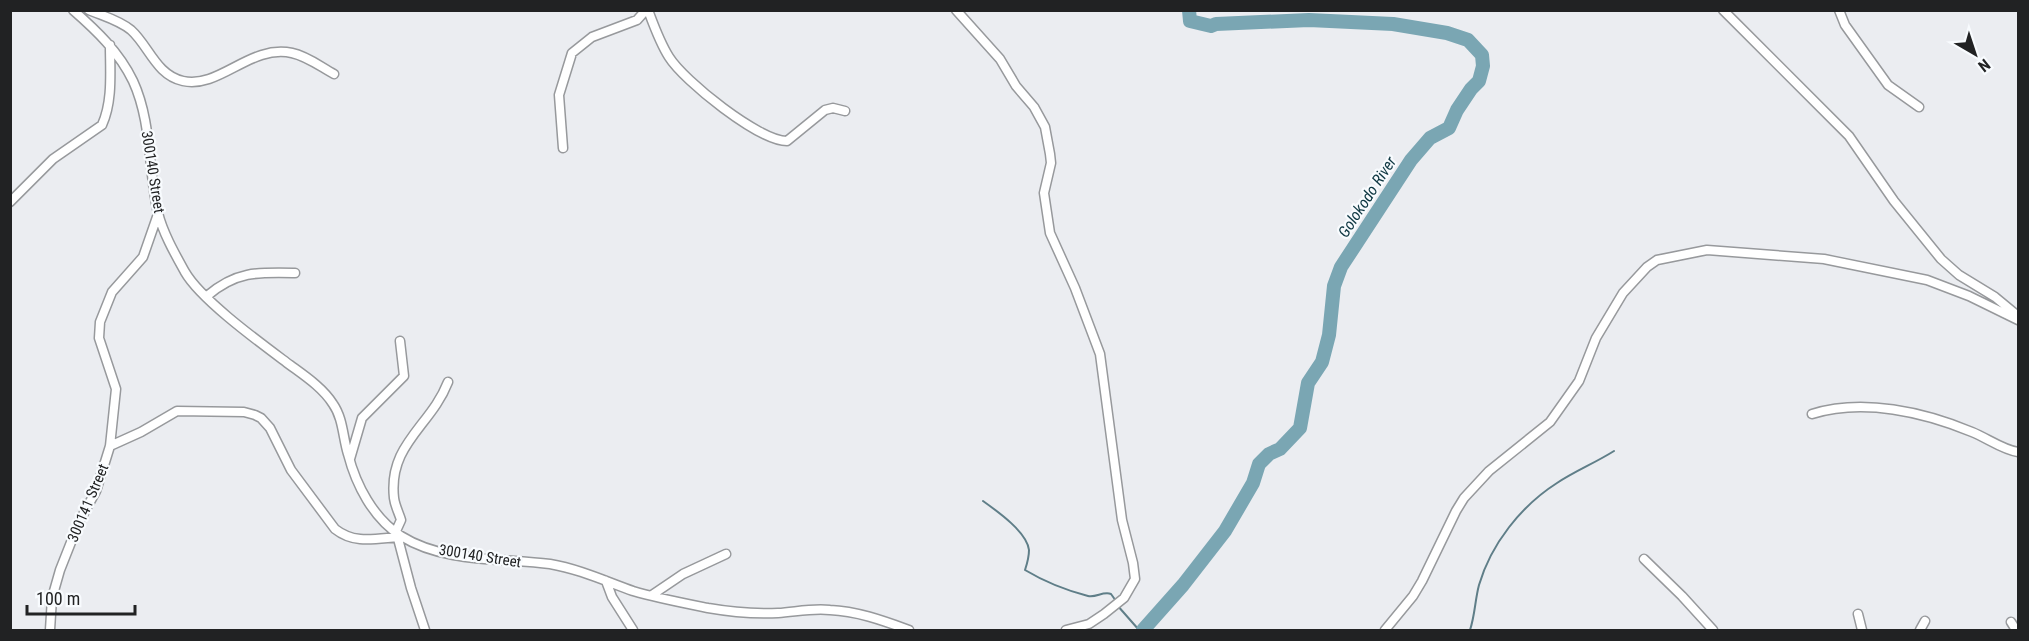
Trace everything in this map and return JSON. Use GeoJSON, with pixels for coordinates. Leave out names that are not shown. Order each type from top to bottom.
{"type":"FeatureCollection","features":[{"type":"Feature","properties":{"kind":"street","name":"300140 Street"},"geometry":{"type":"LineString","coordinates":[[73,10],[110,45],[133,82],[141,105],[158,214],[163,229],[186,274],[207,296],[305,376],[333,403],[339,414],[349,459],[365,498],[396,534],[440,551],[482,558],[549,564],[579,570],[652,596],[706,608],[744,613],[814,609],[842,611],[857,613],[909,630]]}},
{"type":"Feature","properties":{"kind":"street"},"geometry":{"type":"LineString","coordinates":[[89,10],[125,26],[137,37],[159,66],[174,78],[182,81],[203,81],[246,60],[264,54],[281,52],[302,56],[334,74]]}},
{"type":"Feature","properties":{"kind":"street"},"geometry":{"type":"LineString","coordinates":[[562,148],[559,94],[572,52],[592,38],[637,20],[647,10],[668,56],[683,75],[727,111],[766,134],[783,142],[791,140],[825,110],[833,108],[845,111]]}},
{"type":"Feature","properties":{"kind":"street"},"geometry":{"type":"LineString","coordinates":[[956,10],[1000,59],[1016,86],[1034,107],[1045,127],[1050,163],[1044,194],[1050,233],[1075,288],[1100,354],[1122,520],[1135,579],[1124,598],[1104,614],[1089,624],[1066,630]]}},
{"type":"Feature","properties":{"kind":"street"},"geometry":{"type":"LineString","coordinates":[[1723,10],[1733,15],[1849,136],[1894,201],[1941,259],[1959,275],[1995,297],[2019,318]]}},
{"type":"Feature","properties":{"kind":"street"},"geometry":{"type":"LineString","coordinates":[[1839,10],[1845,25],[1888,85],[1919,107]]}},
{"type":"Feature","properties":{"kind":"street"},"geometry":{"type":"LineString","coordinates":[[10,202],[53,159],[102,125],[111,81],[110,45]]}},
{"type":"Feature","properties":{"kind":"street","name":"300141 Street"},"geometry":{"type":"LineString","coordinates":[[50,630],[52,598],[60,570],[96,491],[110,446],[116,389],[99,338],[100,322],[112,292],[143,257],[158,214]]}},
{"type":"Feature","properties":{"kind":"street"},"geometry":{"type":"LineString","coordinates":[[1385,630],[1413,596],[1422,581],[1464,498],[1490,471],[1540,431],[1556,414],[1579,381],[1596,338],[1623,293],[1647,267],[1657,261],[1707,250],[1824,259],[1927,280],[2019,318]]}},
{"type":"Feature","properties":{"kind":"street"},"geometry":{"type":"LineString","coordinates":[[207,296],[231,279],[261,273],[295,273]]}},
{"type":"Feature","properties":{"kind":"street"},"geometry":{"type":"LineString","coordinates":[[349,459],[362,418],[404,376],[400,341]]}},
{"type":"Feature","properties":{"kind":"street"},"geometry":{"type":"LineString","coordinates":[[425,630],[396,534],[401,520],[396,508],[394,482],[401,452],[431,414],[448,382]]}},
{"type":"Feature","properties":{"kind":"street"},"geometry":{"type":"LineString","coordinates":[[1812,414],[1831,408],[1859,407],[1911,414],[1961,427],[2018,453]]}},
{"type":"Feature","properties":{"kind":"street"},"geometry":{"type":"LineString","coordinates":[[110,446],[141,432],[177,411],[244,412],[255,415],[270,428],[291,470],[335,529],[342,535],[357,540],[396,534]]}},
{"type":"Feature","properties":{"kind":"street"},"geometry":{"type":"LineString","coordinates":[[652,596],[683,574],[726,554]]}},
{"type":"Feature","properties":{"kind":"street"},"geometry":{"type":"LineString","coordinates":[[1644,559],[1713,630]]}},
{"type":"Feature","properties":{"kind":"street"},"geometry":{"type":"LineString","coordinates":[[606,581],[612,597],[633,630]]}},
{"type":"Feature","properties":{"kind":"street"},"geometry":{"type":"LineString","coordinates":[[1858,614],[1862,630]]}},
{"type":"Feature","properties":{"kind":"street"},"geometry":{"type":"LineString","coordinates":[[1920,630],[1925,621]]}},
{"type":"Feature","properties":{"kind":"street"},"geometry":{"type":"LineString","coordinates":[[2011,622],[2016,630]]}},
{"type":"Feature","properties":{"kind":"waterway","name":"Golokodo River"},"geometry":{"type":"LineString","coordinates":[[1143,630],[1183,585],[1225,531],[1253,483],[1259,464],[1269,454],[1280,449],[1300,428],[1308,383],[1322,362],[1329,335],[1334,286],[1341,267],[1411,160],[1430,138],[1449,128],[1457,110],[1479,81],[1483,66],[1482,55],[1468,40],[1447,33],[1393,24],[1309,20],[1211,26],[1190,21],[1189,10]]}},
{"type":"Feature","properties":{"kind":"waterway"},"geometry":{"type":"LineString","coordinates":[[1470,630],[1484,570],[1509,527],[1544,492],[1614,451]]}},
{"type":"Feature","properties":{"kind":"waterway"},"geometry":{"type":"LineString","coordinates":[[983,501],[1011,522],[1023,536],[1029,550],[1025,570],[1071,591],[1091,596],[1108,593],[1116,601]]}},
{"type":"Feature","properties":{"kind":"waterway"},"geometry":{"type":"LineString","coordinates":[[1117,605],[1139,630]]}}]}
